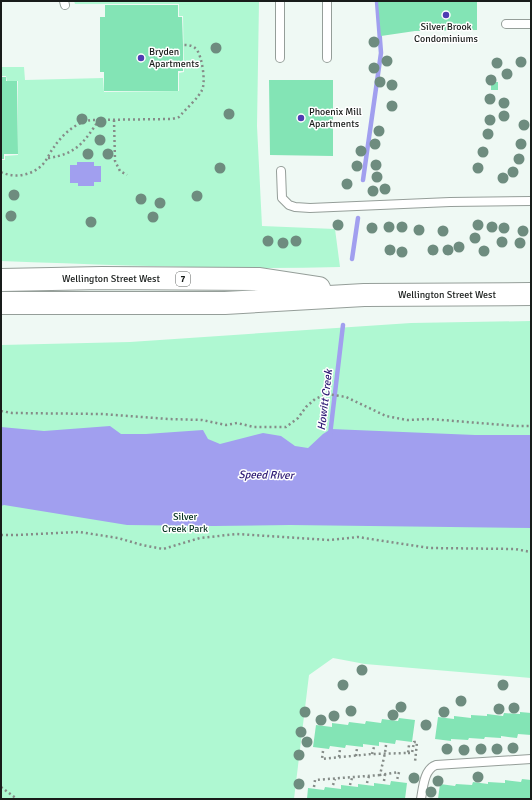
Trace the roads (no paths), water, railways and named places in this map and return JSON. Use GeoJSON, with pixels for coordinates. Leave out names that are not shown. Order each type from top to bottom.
{"type":"FeatureCollection","features":[{"type":"Feature","properties":{"kind":"main road","name":"Wellington Street West"},"geometry":{"type":"LineString","coordinates":[[1,280],[102,278],[260,279],[364,295]]}},
{"type":"Feature","properties":{"kind":"main road","name":"Wellington Street West"},"geometry":{"type":"LineString","coordinates":[[1,303],[225,303],[364,295],[531,294]]}},
{"type":"Feature","properties":{"kind":"lane"},"geometry":{"type":"LineString","coordinates":[[280,1],[280,58]]}},
{"type":"Feature","properties":{"kind":"lane"},"geometry":{"type":"LineString","coordinates":[[327,1],[327,58]]}},
{"type":"Feature","properties":{"kind":"lane"},"geometry":{"type":"LineString","coordinates":[[506,24],[531,24]]}},
{"type":"Feature","properties":{"kind":"lane"},"geometry":{"type":"LineString","coordinates":[[282,171],[282,198],[289,206],[295,207],[310,208],[450,202],[531,201]]}},
{"type":"Feature","properties":{"kind":"lane"},"geometry":{"type":"LineString","coordinates":[[421,799],[426,773],[431,766],[531,759]]}},
{"type":"Feature","properties":{"kind":"water"},"geometry":{"type":"Polygon","coordinates":[[[77,162],[94,162],[94,166],[101,166],[101,182],[94,182],[94,186],[78,186],[78,183],[70,183],[70,165],[77,165],[77,162]]]}},
{"type":"Feature","properties":{"kind":"water","name":"Speed River"},"geometry":{"type":"Polygon","coordinates":[[[110,426],[121,434],[146,434],[203,430],[208,439],[220,444],[263,433],[281,436],[295,446],[308,448],[323,434],[331,429],[475,435],[531,435],[531,528],[290,525],[127,525],[4,505],[1,506],[1,427],[44,431],[110,426]]]}},
{"type":"Feature","properties":{"kind":"waterway","name":"Howitt Creek"},"geometry":{"type":"LineString","coordinates":[[363,180],[381,53],[377,1]]}},
{"type":"Feature","properties":{"kind":"waterway","name":"Howitt Creek"},"geometry":{"type":"LineString","coordinates":[[352,259],[358,218]]}},
{"type":"Feature","properties":{"kind":"waterway","name":"Howitt Creek"},"geometry":{"type":"LineString","coordinates":[[330,435],[343,325]]}},
{"type":"Feature","properties":{"kind":"place","name":"Silver Brook Condominiums"},"geometry":{"type":"Point","coordinates":[446,15]}},
{"type":"Feature","properties":{"kind":"place","name":"Bryden Apartments"},"geometry":{"type":"Point","coordinates":[141,58]}},
{"type":"Feature","properties":{"kind":"place","name":"Phoenix Mill Apartments"},"geometry":{"type":"Point","coordinates":[301,118]}},
{"type":"Feature","properties":{"kind":"park label","name":"Silver Creek Park"},"geometry":{"type":"Point","coordinates":[185,522]}}]}
